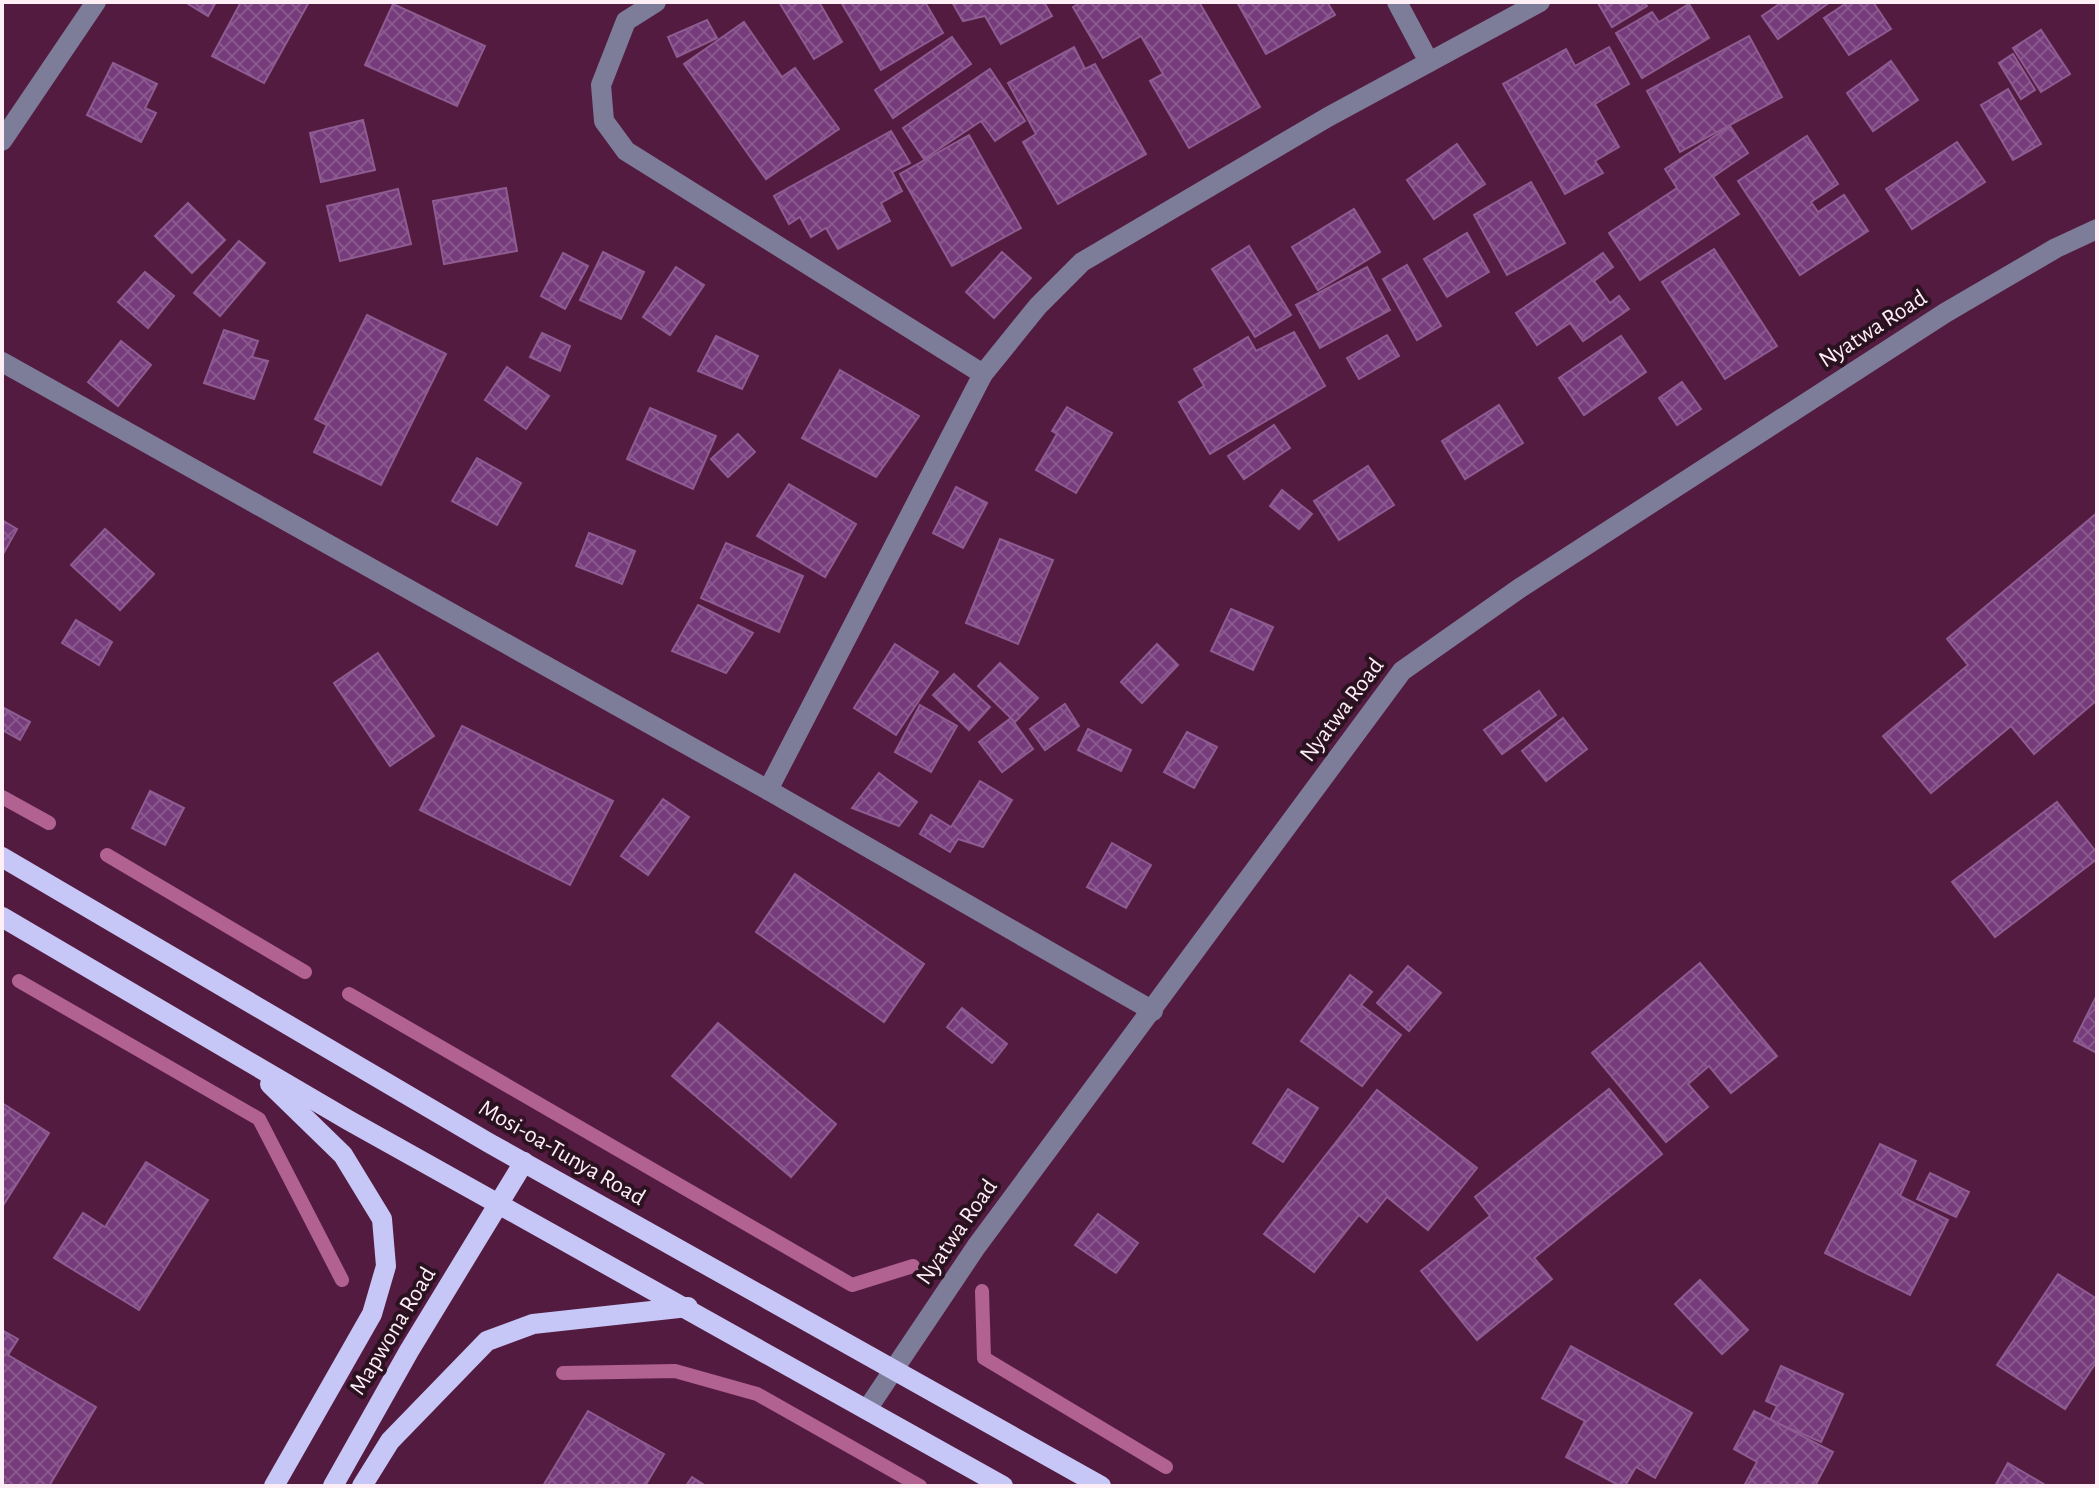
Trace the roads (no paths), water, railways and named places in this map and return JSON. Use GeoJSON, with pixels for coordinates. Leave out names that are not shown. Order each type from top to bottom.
{"type":"FeatureCollection","features":[{"type":"Feature","properties":{"kind":"main road","name":"Mosi-oa-Tunya Road"},"geometry":{"type":"LineString","coordinates":[[2,857],[524,1162],[1101,1486]]}},
{"type":"Feature","properties":{"kind":"main road"},"geometry":{"type":"LineString","coordinates":[[2,917],[499,1204],[1003,1486]]}},
{"type":"Feature","properties":{"kind":"main road"},"geometry":{"type":"LineString","coordinates":[[218,1043],[276,1088],[343,1155],[382,1219],[386,1266],[372,1314],[274,1486]]}},
{"type":"Feature","properties":{"kind":"main road","name":"Mapwona Road"},"geometry":{"type":"LineString","coordinates":[[333,1486],[524,1162]]}},
{"type":"Feature","properties":{"kind":"main road"},"geometry":{"type":"LineString","coordinates":[[362,1486],[390,1441],[487,1341],[533,1324],[688,1307]]}},
{"type":"Feature","properties":{"kind":"street"},"geometry":{"type":"LineString","coordinates":[[2,141],[96,2]]}},
{"type":"Feature","properties":{"kind":"street"},"geometry":{"type":"LineString","coordinates":[[656,2],[626,21],[601,85],[604,121],[626,151],[983,374]]}},
{"type":"Feature","properties":{"kind":"street"},"geometry":{"type":"LineString","coordinates":[[1397,2],[1429,62]]}},
{"type":"Feature","properties":{"kind":"street"},"geometry":{"type":"LineString","coordinates":[[768,790],[983,374],[1038,306],[1082,262],[1429,62],[1540,2]]}},
{"type":"Feature","properties":{"kind":"street","name":"Nyatwa Road"},"geometry":{"type":"LineString","coordinates":[[868,1408],[897,1370],[976,1247],[1402,671],[1547,571],[1945,313],[2056,248],[2097,229]]}},
{"type":"Feature","properties":{"kind":"street"},"geometry":{"type":"LineString","coordinates":[[2,362],[768,790],[1153,1011]]}},
{"type":"Feature","properties":{"kind":"waterway"},"geometry":{"type":"LineString","coordinates":[[2,797],[49,823]]}},
{"type":"Feature","properties":{"kind":"waterway"},"geometry":{"type":"LineString","coordinates":[[107,855],[305,972]]}},
{"type":"Feature","properties":{"kind":"waterway"},"geometry":{"type":"LineString","coordinates":[[19,981],[259,1119],[342,1280]]}},
{"type":"Feature","properties":{"kind":"waterway"},"geometry":{"type":"LineString","coordinates":[[349,994],[852,1285],[913,1266]]}},
{"type":"Feature","properties":{"kind":"waterway"},"geometry":{"type":"LineString","coordinates":[[982,1291],[984,1358],[1166,1467]]}},
{"type":"Feature","properties":{"kind":"waterway"},"geometry":{"type":"LineString","coordinates":[[563,1373],[675,1371],[757,1394],[920,1486]]}}]}
